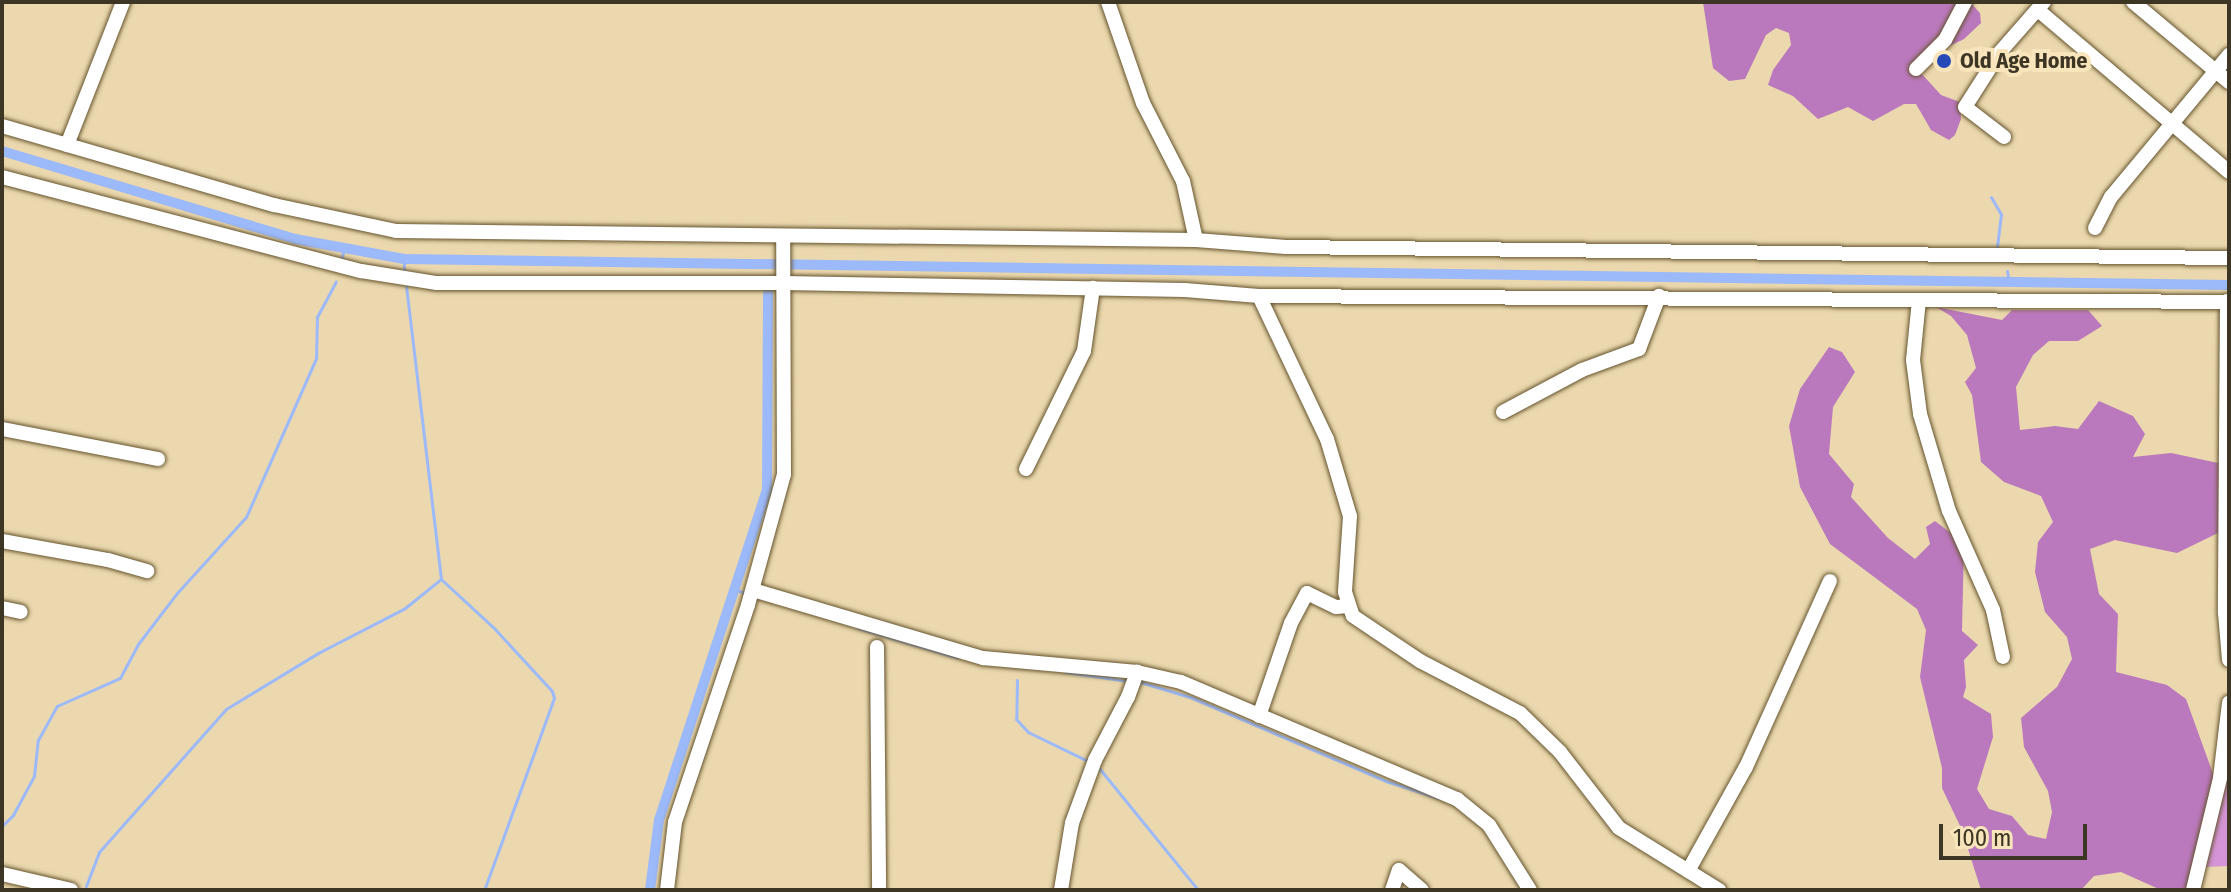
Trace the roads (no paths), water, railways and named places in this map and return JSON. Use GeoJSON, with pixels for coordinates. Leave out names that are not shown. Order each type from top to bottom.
{"type":"FeatureCollection","features":[{"type":"Feature","properties":{"kind":"street"},"geometry":{"type":"LineString","coordinates":[[67,145],[123,2]]}},
{"type":"Feature","properties":{"kind":"street"},"geometry":{"type":"LineString","coordinates":[[1108,2],[1143,103],[1183,181],[1196,240]]}},
{"type":"Feature","properties":{"kind":"street"},"geometry":{"type":"LineString","coordinates":[[1916,69],[1945,40],[1965,2]]}},
{"type":"Feature","properties":{"kind":"street"},"geometry":{"type":"LineString","coordinates":[[2133,2],[2229,82]]}},
{"type":"Feature","properties":{"kind":"street"},"geometry":{"type":"LineString","coordinates":[[2004,137],[1965,107],[2000,52],[2041,6],[2229,172]]}},
{"type":"Feature","properties":{"kind":"street"},"geometry":{"type":"LineString","coordinates":[[2095,228],[2111,197],[2229,55]]}},
{"type":"Feature","properties":{"kind":"street"},"geometry":{"type":"LineString","coordinates":[[2,126],[274,205],[396,231],[783,241],[1196,240],[1286,247],[2229,258]]}},
{"type":"Feature","properties":{"kind":"street"},"geometry":{"type":"LineString","coordinates":[[2,177],[361,271],[437,283],[783,283],[1093,288],[1259,296],[1659,296],[2228,302],[2225,613],[2229,660]]}},
{"type":"Feature","properties":{"kind":"street"},"geometry":{"type":"LineString","coordinates":[[667,890],[675,822],[751,596],[784,474],[783,241]]}},
{"type":"Feature","properties":{"kind":"street"},"geometry":{"type":"LineString","coordinates":[[1026,469],[1084,351],[1093,288]]}},
{"type":"Feature","properties":{"kind":"street"},"geometry":{"type":"LineString","coordinates":[[1259,296],[1327,439],[1350,516],[1345,592],[1353,616],[1420,661],[1520,713],[1560,752],[1619,828],[1719,890]]}},
{"type":"Feature","properties":{"kind":"street"},"geometry":{"type":"LineString","coordinates":[[1503,412],[1582,370],[1639,349],[1659,296]]}},
{"type":"Feature","properties":{"kind":"street"},"geometry":{"type":"LineString","coordinates":[[1919,300],[1913,360],[1920,414],[1949,511],[1993,610],[2003,657]]}},
{"type":"Feature","properties":{"kind":"street"},"geometry":{"type":"LineString","coordinates":[[2,429],[158,459]]}},
{"type":"Feature","properties":{"kind":"street"},"geometry":{"type":"LineString","coordinates":[[2,541],[108,560],[147,571]]}},
{"type":"Feature","properties":{"kind":"street"},"geometry":{"type":"LineString","coordinates":[[1688,871],[1746,767],[1830,581]]}},
{"type":"Feature","properties":{"kind":"street"},"geometry":{"type":"LineString","coordinates":[[1259,716],[1291,623],[1307,593],[1336,607],[1349,606]]}},
{"type":"Feature","properties":{"kind":"street"},"geometry":{"type":"LineString","coordinates":[[751,596],[983,658],[1181,682],[1457,799],[1489,825],[1530,890]]}},
{"type":"Feature","properties":{"kind":"street"},"geometry":{"type":"LineString","coordinates":[[2,608],[21,612]]}},
{"type":"Feature","properties":{"kind":"street"},"geometry":{"type":"LineString","coordinates":[[877,647],[879,890]]}},
{"type":"Feature","properties":{"kind":"street"},"geometry":{"type":"LineString","coordinates":[[1061,890],[1072,823],[1095,760],[1134,678]]}},
{"type":"Feature","properties":{"kind":"street"},"geometry":{"type":"LineString","coordinates":[[2193,890],[2220,778],[2229,703]]}},
{"type":"Feature","properties":{"kind":"street"},"geometry":{"type":"LineString","coordinates":[[1392,890],[1399,870],[1422,890]]}},
{"type":"Feature","properties":{"kind":"street"},"geometry":{"type":"LineString","coordinates":[[2,874],[71,890]]}},
{"type":"Feature","properties":{"kind":"waterway"},"geometry":{"type":"LineString","coordinates":[[2,151],[295,239],[404,259],[2229,285]]}},
{"type":"Feature","properties":{"kind":"waterway"},"geometry":{"type":"LineString","coordinates":[[1991,197],[2001,214],[1997,249]]}},
{"type":"Feature","properties":{"kind":"waterway"},"geometry":{"type":"LineString","coordinates":[[341,261],[344,248]]}},
{"type":"Feature","properties":{"kind":"waterway"},"geometry":{"type":"LineString","coordinates":[[404,259],[404,274]]}},
{"type":"Feature","properties":{"kind":"waterway"},"geometry":{"type":"LineString","coordinates":[[2007,271],[2009,282]]}},
{"type":"Feature","properties":{"kind":"waterway"},"geometry":{"type":"LineString","coordinates":[[2,826],[13,815],[34,776],[38,740],[57,706],[120,678],[138,644],[177,593],[246,517],[316,358],[317,317],[336,282]]}},
{"type":"Feature","properties":{"kind":"waterway"},"geometry":{"type":"LineString","coordinates":[[86,886],[99,852],[226,709],[318,653],[405,608],[441,579],[406,287]]}},
{"type":"Feature","properties":{"kind":"waterway"},"geometry":{"type":"LineString","coordinates":[[650,890],[659,820],[767,490],[768,288]]}},
{"type":"Feature","properties":{"kind":"waterway"},"geometry":{"type":"LineString","coordinates":[[442,580],[493,627],[552,691],[554,698],[484,890]]}},
{"type":"Feature","properties":{"kind":"waterway"},"geometry":{"type":"LineString","coordinates":[[736,590],[748,594]]}},
{"type":"Feature","properties":{"kind":"waterway"},"geometry":{"type":"LineString","coordinates":[[858,628],[958,658]]}},
{"type":"Feature","properties":{"kind":"waterway"},"geometry":{"type":"LineString","coordinates":[[1065,672],[1128,681]]}},
{"type":"Feature","properties":{"kind":"waterway"},"geometry":{"type":"LineString","coordinates":[[1017,680],[1016,719],[1028,732],[1090,762]]}},
{"type":"Feature","properties":{"kind":"waterway"},"geometry":{"type":"LineString","coordinates":[[1140,682],[1190,697],[1386,781],[1438,798]]}},
{"type":"Feature","properties":{"kind":"waterway"},"geometry":{"type":"LineString","coordinates":[[1099,768],[1198,890]]}},
{"type":"Feature","properties":{"kind":"place","name":"Old Age Home"},"geometry":{"type":"Point","coordinates":[1944,61]}}]}
